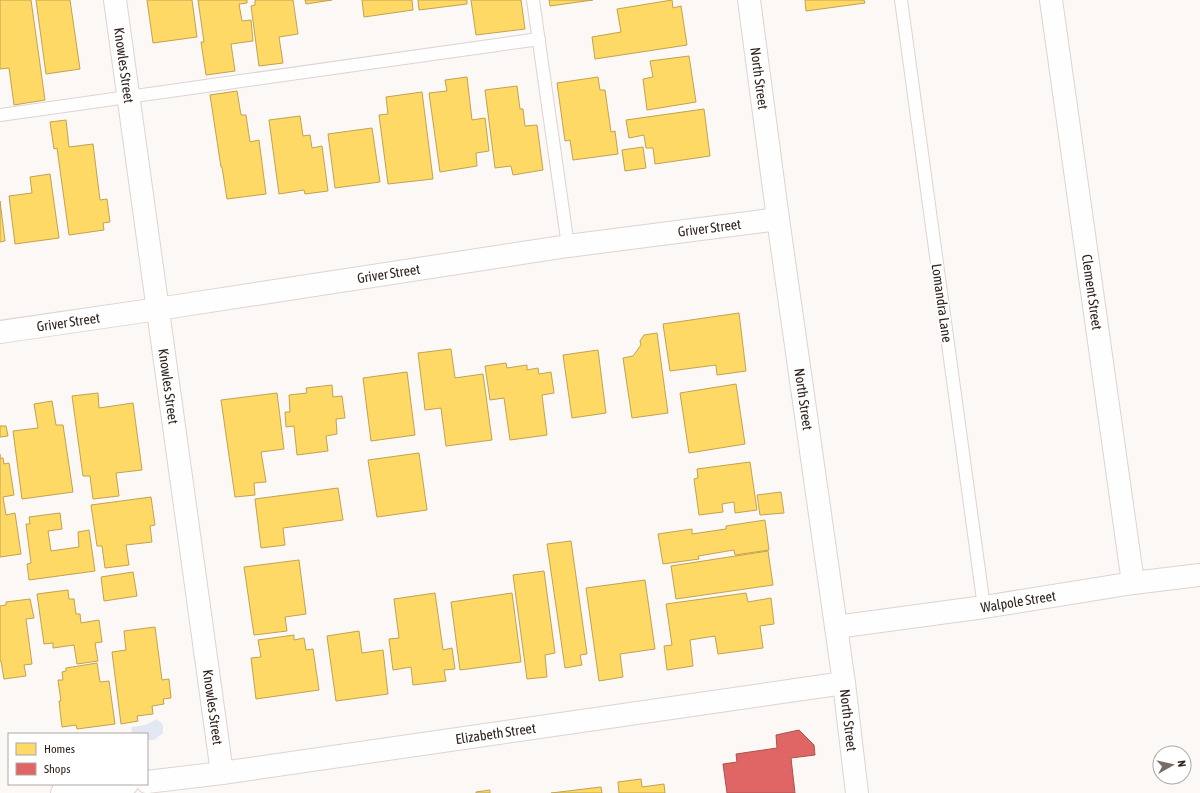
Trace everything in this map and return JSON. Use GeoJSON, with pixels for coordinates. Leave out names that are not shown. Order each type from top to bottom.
{"type":"FeatureCollection","features":[{"type":"Feature","properties":{"kind":"street","name":"Knowles Street"},"geometry":{"type":"LineString","coordinates":[[115,0],[222,773]]}},
{"type":"Feature","properties":{"kind":"street","name":"Clement Street"},"geometry":{"type":"LineString","coordinates":[[1051,0],[1133,584]]}},
{"type":"Feature","properties":{"kind":"street","name":"North Street"},"geometry":{"type":"LineString","coordinates":[[748,2],[844,683],[857,793]]}},
{"type":"Feature","properties":{"kind":"street","name":"Griver Street"},"geometry":{"type":"LineString","coordinates":[[0,332],[158,310],[568,246],[778,219]]}},
{"type":"Feature","properties":{"kind":"street","name":"Walpole Street"},"geometry":{"type":"LineString","coordinates":[[836,627],[1200,575]]}},
{"type":"Feature","properties":{"kind":"street","name":"Elizabeth Street"},"geometry":{"type":"LineString","coordinates":[[148,782],[222,773],[844,683]]}},
{"type":"Feature","properties":{"kind":"street"},"geometry":{"type":"LineString","coordinates":[[62,793],[119,785]]}},
{"type":"Feature","properties":{"kind":"lane"},"geometry":{"type":"LineString","coordinates":[[533,0],[568,246]]}},
{"type":"Feature","properties":{"kind":"lane","name":"Lomandra Lane"},"geometry":{"type":"LineString","coordinates":[[901,0],[984,607]]}},
{"type":"Feature","properties":{"kind":"lane"},"geometry":{"type":"LineString","coordinates":[[0,115],[539,39]]}},
{"type":"Feature","properties":{"kind":"shaded area"},"geometry":{"type":"Polygon","coordinates":[[[157,719],[163,725],[163,733],[154,740],[148,740],[148,733],[131,733],[132,727],[145,725],[157,719]]]}},
{"type":"Feature","properties":{"kind":"building: Homes"},"geometry":{"type":"Polygon","coordinates":[[[0,0],[31,0],[45,100],[14,105],[9,68],[0,69],[0,0]]]}},
{"type":"Feature","properties":{"kind":"building: Homes"},"geometry":{"type":"Polygon","coordinates":[[[36,0],[70,0],[80,69],[46,74],[36,0]]]}},
{"type":"Feature","properties":{"kind":"building: Homes"},"geometry":{"type":"Polygon","coordinates":[[[147,0],[192,0],[197,37],[153,43],[147,0]]]}},
{"type":"Feature","properties":{"kind":"building: Homes"},"geometry":{"type":"Polygon","coordinates":[[[198,0],[247,0],[247,3],[239,4],[242,21],[251,20],[253,41],[231,44],[235,71],[206,75],[201,42],[204,42],[198,0]]]}},
{"type":"Feature","properties":{"kind":"building: Homes"},"geometry":{"type":"Polygon","coordinates":[[[255,0],[293,0],[298,34],[279,37],[283,63],[259,66],[251,6],[255,5],[255,0]]]}},
{"type":"Feature","properties":{"kind":"building: Homes"},"geometry":{"type":"Polygon","coordinates":[[[305,0],[332,0],[306,4],[305,0]]]}},
{"type":"Feature","properties":{"kind":"building: Homes"},"geometry":{"type":"Polygon","coordinates":[[[362,0],[412,0],[413,10],[364,17],[362,0]]]}},
{"type":"Feature","properties":{"kind":"building: Homes"},"geometry":{"type":"Polygon","coordinates":[[[418,0],[467,0],[467,4],[419,10],[418,0]]]}},
{"type":"Feature","properties":{"kind":"building: Homes"},"geometry":{"type":"Polygon","coordinates":[[[471,0],[521,0],[525,29],[476,35],[471,0]]]}},
{"type":"Feature","properties":{"kind":"building: Homes"},"geometry":{"type":"Polygon","coordinates":[[[549,0],[593,0],[550,6],[549,0]]]}},
{"type":"Feature","properties":{"kind":"building: Homes"},"geometry":{"type":"Polygon","coordinates":[[[672,0],[673,8],[681,6],[687,45],[595,59],[592,37],[621,32],[617,9],[672,0]]]}},
{"type":"Feature","properties":{"kind":"building: Homes"},"geometry":{"type":"Polygon","coordinates":[[[805,0],[864,0],[865,3],[806,11],[805,0]]]}},
{"type":"Feature","properties":{"kind":"building: Homes"},"geometry":{"type":"Polygon","coordinates":[[[689,56],[696,102],[647,110],[643,79],[653,77],[650,61],[689,56]]]}},
{"type":"Feature","properties":{"kind":"building: Homes"},"geometry":{"type":"Polygon","coordinates":[[[467,77],[472,120],[485,118],[489,151],[476,153],[477,166],[440,172],[429,93],[447,91],[445,80],[467,77]]]}},
{"type":"Feature","properties":{"kind":"building: Homes"},"geometry":{"type":"Polygon","coordinates":[[[598,77],[600,90],[605,90],[611,132],[615,131],[618,154],[573,160],[570,140],[565,141],[557,83],[598,77]]]}},
{"type":"Feature","properties":{"kind":"building: Homes"},"geometry":{"type":"Polygon","coordinates":[[[517,86],[520,109],[523,109],[525,126],[537,125],[543,170],[513,175],[511,166],[495,168],[485,90],[517,86]]]}},
{"type":"Feature","properties":{"kind":"building: Homes"},"geometry":{"type":"Polygon","coordinates":[[[237,91],[241,115],[246,115],[250,142],[259,140],[266,194],[227,199],[210,95],[237,91]]]}},
{"type":"Feature","properties":{"kind":"building: Homes"},"geometry":{"type":"Polygon","coordinates":[[[422,92],[433,179],[388,184],[379,115],[388,114],[386,97],[422,92]]]}},
{"type":"Feature","properties":{"kind":"building: Homes"},"geometry":{"type":"Polygon","coordinates":[[[704,109],[710,156],[655,164],[653,148],[646,148],[644,135],[629,138],[626,120],[704,109]]]}},
{"type":"Feature","properties":{"kind":"building: Homes"},"geometry":{"type":"Polygon","coordinates":[[[300,116],[303,136],[310,135],[312,148],[322,146],[328,191],[305,194],[304,190],[279,194],[269,120],[300,116]]]}},
{"type":"Feature","properties":{"kind":"building: Homes"},"geometry":{"type":"Polygon","coordinates":[[[66,120],[69,147],[93,144],[100,200],[107,199],[110,222],[103,223],[104,230],[69,235],[57,148],[54,149],[50,122],[66,120]]]}},
{"type":"Feature","properties":{"kind":"building: Homes"},"geometry":{"type":"Polygon","coordinates":[[[372,128],[380,182],[335,188],[328,134],[372,128]]]}},
{"type":"Feature","properties":{"kind":"building: Homes"},"geometry":{"type":"Polygon","coordinates":[[[643,147],[646,168],[625,171],[622,150],[643,147]]]}},
{"type":"Feature","properties":{"kind":"building: Homes"},"geometry":{"type":"Polygon","coordinates":[[[50,174],[59,238],[15,244],[9,196],[32,193],[30,177],[50,174]]]}},
{"type":"Feature","properties":{"kind":"building: Homes"},"geometry":{"type":"Polygon","coordinates":[[[0,201],[5,241],[0,242],[0,201]]]}},
{"type":"Feature","properties":{"kind":"building: Homes"},"geometry":{"type":"Polygon","coordinates":[[[739,313],[746,371],[717,375],[716,365],[670,371],[663,324],[739,313]]]}},
{"type":"Feature","properties":{"kind":"building: Homes"},"geometry":{"type":"Polygon","coordinates":[[[657,333],[668,413],[632,418],[623,358],[633,356],[641,345],[640,341],[644,335],[657,333]]]}},
{"type":"Feature","properties":{"kind":"building: Homes"},"geometry":{"type":"Polygon","coordinates":[[[451,349],[455,378],[483,374],[492,440],[446,446],[441,408],[425,410],[418,353],[451,349]]]}},
{"type":"Feature","properties":{"kind":"building: Homes"},"geometry":{"type":"Polygon","coordinates":[[[598,350],[606,413],[572,418],[563,355],[598,350]]]}},
{"type":"Feature","properties":{"kind":"building: Homes"},"geometry":{"type":"Polygon","coordinates":[[[506,363],[507,368],[527,365],[527,370],[538,368],[539,374],[551,372],[554,393],[542,395],[547,435],[510,440],[504,398],[490,400],[485,366],[506,363]]]}},
{"type":"Feature","properties":{"kind":"building: Homes"},"geometry":{"type":"Polygon","coordinates":[[[407,372],[415,435],[371,441],[363,378],[407,372]]]}},
{"type":"Feature","properties":{"kind":"building: Homes"},"geometry":{"type":"Polygon","coordinates":[[[736,384],[745,444],[689,453],[680,393],[736,384]]]}},
{"type":"Feature","properties":{"kind":"building: Homes"},"geometry":{"type":"Polygon","coordinates":[[[332,385],[333,397],[342,396],[345,418],[336,419],[337,434],[326,436],[328,451],[297,455],[294,426],[286,427],[285,412],[290,412],[289,395],[307,393],[306,388],[332,385]]]}},
{"type":"Feature","properties":{"kind":"building: Homes"},"geometry":{"type":"Polygon","coordinates":[[[98,393],[99,408],[133,403],[142,470],[116,473],[119,496],[93,499],[90,476],[83,476],[72,396],[98,393]]]}},
{"type":"Feature","properties":{"kind":"building: Homes"},"geometry":{"type":"Polygon","coordinates":[[[277,393],[284,449],[261,452],[266,482],[254,483],[255,495],[235,497],[221,400],[277,393]]]}},
{"type":"Feature","properties":{"kind":"building: Homes"},"geometry":{"type":"Polygon","coordinates":[[[52,401],[56,425],[63,425],[73,492],[22,499],[13,431],[38,428],[34,404],[52,401]]]}},
{"type":"Feature","properties":{"kind":"building: Homes"},"geometry":{"type":"Polygon","coordinates":[[[0,426],[6,426],[8,436],[0,437],[0,426]]]}},
{"type":"Feature","properties":{"kind":"building: Homes"},"geometry":{"type":"Polygon","coordinates":[[[419,453],[427,510],[377,517],[368,460],[419,453]]]}},
{"type":"Feature","properties":{"kind":"building: Homes"},"geometry":{"type":"Polygon","coordinates":[[[0,458],[3,458],[4,464],[9,463],[14,495],[3,497],[6,515],[15,513],[21,554],[0,557],[0,458]]]}},
{"type":"Feature","properties":{"kind":"building: Homes"},"geometry":{"type":"Polygon","coordinates":[[[750,462],[757,510],[735,513],[734,502],[722,504],[723,512],[699,515],[694,479],[698,478],[697,469],[750,462]]]}},
{"type":"Feature","properties":{"kind":"building: Homes"},"geometry":{"type":"Polygon","coordinates":[[[338,488],[343,520],[283,528],[285,545],[261,548],[255,499],[338,488]]]}},
{"type":"Feature","properties":{"kind":"building: Homes"},"geometry":{"type":"Polygon","coordinates":[[[781,492],[784,513],[760,515],[757,495],[781,492]]]}},
{"type":"Feature","properties":{"kind":"building: Homes"},"geometry":{"type":"Polygon","coordinates":[[[151,497],[155,525],[150,526],[152,542],[126,545],[129,565],[105,568],[102,546],[97,546],[91,505],[151,497]]]}},
{"type":"Feature","properties":{"kind":"building: Homes"},"geometry":{"type":"Polygon","coordinates":[[[60,513],[62,529],[48,531],[51,551],[79,547],[78,532],[89,530],[95,571],[29,580],[27,564],[31,563],[26,524],[30,524],[29,517],[60,513]]]}},
{"type":"Feature","properties":{"kind":"building: Homes"},"geometry":{"type":"Polygon","coordinates":[[[765,520],[769,550],[735,555],[734,550],[698,556],[699,559],[663,564],[658,534],[692,529],[692,534],[726,529],[726,526],[765,520]]]}},
{"type":"Feature","properties":{"kind":"building: Homes"},"geometry":{"type":"Polygon","coordinates":[[[571,541],[587,654],[580,655],[582,665],[565,668],[547,544],[571,541]]]}},
{"type":"Feature","properties":{"kind":"building: Homes"},"geometry":{"type":"Polygon","coordinates":[[[768,551],[773,585],[676,599],[671,566],[768,551]]]}},
{"type":"Feature","properties":{"kind":"building: Homes"},"geometry":{"type":"Polygon","coordinates":[[[299,560],[306,614],[285,617],[287,631],[254,635],[244,567],[299,560]]]}},
{"type":"Feature","properties":{"kind":"building: Homes"},"geometry":{"type":"Polygon","coordinates":[[[544,571],[555,653],[545,655],[547,677],[527,679],[513,575],[544,571]]]}},
{"type":"Feature","properties":{"kind":"building: Homes"},"geometry":{"type":"Polygon","coordinates":[[[133,572],[137,596],[104,601],[101,577],[133,572]]]}},
{"type":"Feature","properties":{"kind":"building: Homes"},"geometry":{"type":"Polygon","coordinates":[[[645,580],[655,649],[620,654],[623,677],[599,681],[586,588],[645,580]]]}},
{"type":"Feature","properties":{"kind":"building: Homes"},"geometry":{"type":"Polygon","coordinates":[[[68,590],[69,599],[74,599],[76,614],[80,614],[81,623],[99,620],[102,642],[95,643],[98,661],[77,664],[74,645],[53,648],[53,643],[44,644],[37,594],[68,590]]]}},
{"type":"Feature","properties":{"kind":"building: Homes"},"geometry":{"type":"Polygon","coordinates":[[[435,593],[443,650],[452,648],[455,669],[444,670],[446,681],[413,685],[411,667],[393,670],[389,639],[399,638],[394,599],[435,593]]]}},
{"type":"Feature","properties":{"kind":"building: Homes"},"geometry":{"type":"Polygon","coordinates":[[[512,593],[521,662],[460,670],[451,602],[512,593]]]}},
{"type":"Feature","properties":{"kind":"building: Homes"},"geometry":{"type":"Polygon","coordinates":[[[746,593],[748,602],[771,598],[774,624],[760,626],[763,648],[718,654],[715,636],[690,640],[693,666],[667,670],[664,646],[672,645],[666,604],[746,593]]]}},
{"type":"Feature","properties":{"kind":"building: Homes"},"geometry":{"type":"Polygon","coordinates":[[[30,599],[34,618],[26,619],[32,664],[24,665],[26,676],[4,679],[0,661],[0,606],[6,605],[6,602],[30,599]]]}},
{"type":"Feature","properties":{"kind":"building: Homes"},"geometry":{"type":"Polygon","coordinates":[[[155,627],[162,680],[169,679],[171,698],[163,699],[164,704],[152,706],[153,714],[137,716],[138,721],[121,724],[112,652],[126,650],[124,631],[155,627]]]}},
{"type":"Feature","properties":{"kind":"building: Homes"},"geometry":{"type":"Polygon","coordinates":[[[359,631],[362,653],[383,650],[388,694],[336,701],[327,636],[359,631]]]}},
{"type":"Feature","properties":{"kind":"building: Homes"},"geometry":{"type":"Polygon","coordinates":[[[294,635],[294,640],[304,638],[306,650],[313,649],[319,690],[256,699],[251,658],[261,657],[258,640],[294,635]]]}},
{"type":"Feature","properties":{"kind":"building: Homes"},"geometry":{"type":"Polygon","coordinates":[[[97,663],[100,682],[109,681],[115,724],[77,729],[76,725],[62,727],[59,701],[61,701],[58,680],[63,680],[62,672],[66,671],[66,668],[97,663]]]}},
{"type":"Feature","properties":{"kind":"building: Homes"},"geometry":{"type":"Polygon","coordinates":[[[641,779],[642,787],[664,784],[665,793],[619,793],[618,782],[641,779]]]}},
{"type":"Feature","properties":{"kind":"building: Homes"},"geometry":{"type":"Polygon","coordinates":[[[601,787],[602,793],[551,793],[601,787]]]}},
{"type":"Feature","properties":{"kind":"building: Homes"},"geometry":{"type":"Polygon","coordinates":[[[490,790],[490,793],[476,793],[476,792],[490,790]]]}},
{"type":"Feature","properties":{"kind":"building: Shops"},"geometry":{"type":"Polygon","coordinates":[[[799,730],[814,745],[815,755],[791,758],[795,793],[727,793],[723,764],[737,762],[736,754],[777,748],[776,735],[799,730]]]}}]}
